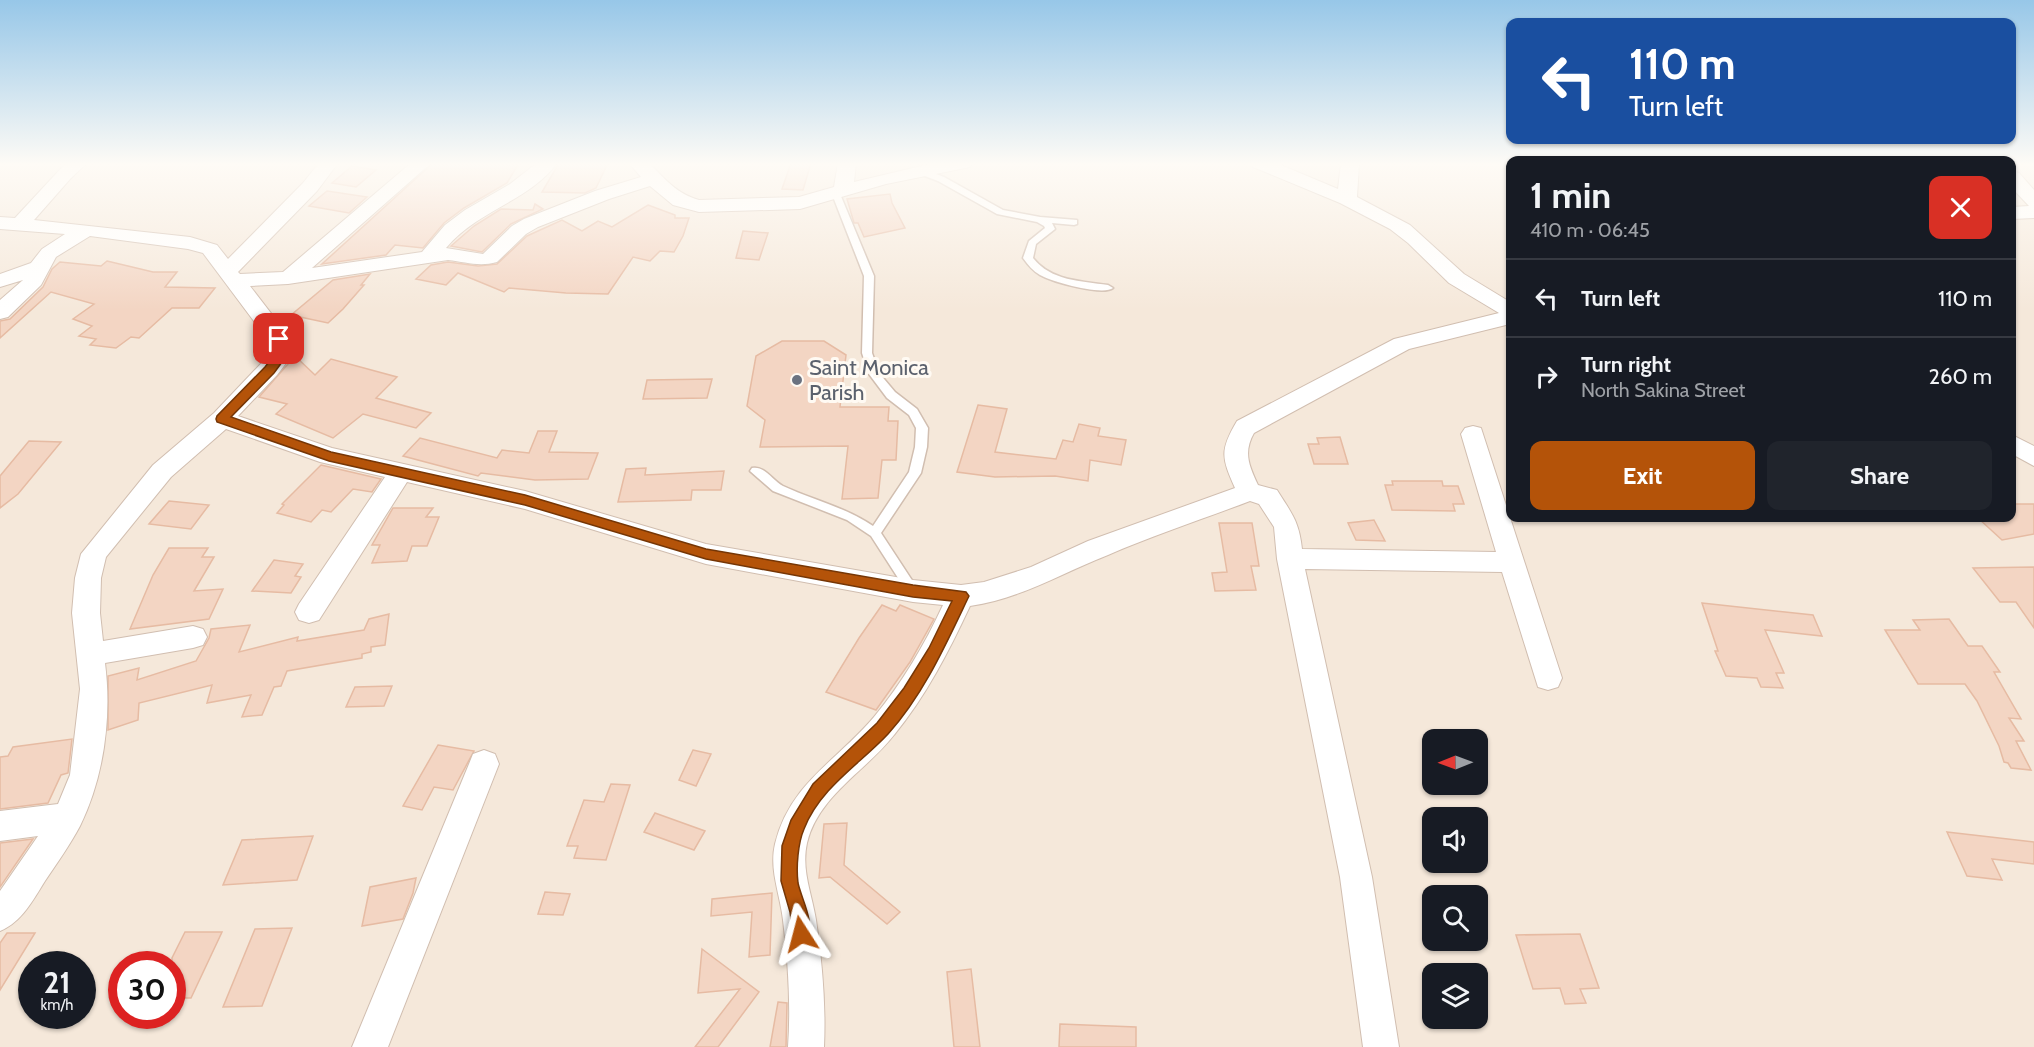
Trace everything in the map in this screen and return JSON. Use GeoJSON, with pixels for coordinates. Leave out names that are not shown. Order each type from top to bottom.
{"type":"FeatureCollection","features":[{"type":"Feature","properties":{"kind":"street"},"geometry":{"type":"LineString","coordinates":[[10,223],[22,212]]}},
{"type":"Feature","properties":{"kind":"street"},"geometry":{"type":"LineString","coordinates":[[230,277],[288,212]]}},
{"type":"Feature","properties":{"kind":"street"},"geometry":{"type":"LineString","coordinates":[[288,278],[365,212]]}},
{"type":"Feature","properties":{"kind":"street"},"geometry":{"type":"LineString","coordinates":[[429,256],[450,230],[477,212]]}},
{"type":"Feature","properties":{"kind":"street"},"geometry":{"type":"LineString","coordinates":[[230,277],[288,278],[448,254],[459,255],[474,261],[485,260],[490,258],[519,230],[559,212]]}},
{"type":"Feature","properties":{"kind":"street"},"geometry":{"type":"LineString","coordinates":[[1370,212],[1398,226],[1417,240],[1463,284],[1485,298],[1506,307]]}},
{"type":"Feature","properties":{"kind":"street"},"geometry":{"type":"LineString","coordinates":[[2016,213],[2034,212]]}},
{"type":"Feature","properties":{"kind":"street"},"geometry":{"type":"LineString","coordinates":[[0,915],[16,897],[68,817],[85,775],[94,689],[86,613],[88,578],[94,554],[162,471],[222,419],[270,370],[282,354],[279,339],[210,249],[190,243],[10,223]]}},
{"type":"Feature","properties":{"kind":"street"},"geometry":{"type":"LineString","coordinates":[[0,312],[34,281],[39,267],[49,253],[86,230]]}},
{"type":"Feature","properties":{"kind":"street"},"geometry":{"type":"LineString","coordinates":[[0,281],[39,267]]}},
{"type":"Feature","properties":{"kind":"street"},"geometry":{"type":"LineString","coordinates":[[1249,492],[1238,468],[1235,444],[1245,427],[1402,344],[1506,318]]}},
{"type":"Feature","properties":{"kind":"street"},"geometry":{"type":"LineString","coordinates":[[222,419],[329,456],[525,500],[706,554],[913,591],[961,596],[984,593],[1040,575],[1097,548],[1249,492],[1268,497],[1287,526],[1290,559],[1356,877],[1381,1047]]}},
{"type":"Feature","properties":{"kind":"street"},"geometry":{"type":"LineString","coordinates":[[1473,434],[1548,678]]}},
{"type":"Feature","properties":{"kind":"street"},"geometry":{"type":"LineString","coordinates":[[2016,446],[2034,457]]}},
{"type":"Feature","properties":{"kind":"street"},"geometry":{"type":"LineString","coordinates":[[309,612],[401,472]]}},
{"type":"Feature","properties":{"kind":"street"},"geometry":{"type":"LineString","coordinates":[[1290,559],[1514,562]]}},
{"type":"Feature","properties":{"kind":"street"},"geometry":{"type":"LineString","coordinates":[[806,1047],[807,997],[798,912],[789,881],[791,846],[796,825],[819,789],[883,728],[910,692],[935,652],[961,596]]}},
{"type":"Feature","properties":{"kind":"street"},"geometry":{"type":"LineString","coordinates":[[92,654],[193,637]]}},
{"type":"Feature","properties":{"kind":"street"},"geometry":{"type":"LineString","coordinates":[[370,1047],[484,764]]}},
{"type":"Feature","properties":{"kind":"street"},"geometry":{"type":"LineString","coordinates":[[0,826],[68,817]]}},
{"type":"Feature","properties":{"kind":"lane"},"geometry":{"type":"LineString","coordinates":[[847,212],[869,276],[867,353],[874,374],[891,395],[913,412],[922,428],[921,447],[915,473],[875,533]]}},
{"type":"Feature","properties":{"kind":"lane"},"geometry":{"type":"LineString","coordinates":[[1000,212],[1040,220],[1074,222]]}},
{"type":"Feature","properties":{"kind":"lane"},"geometry":{"type":"LineString","coordinates":[[1040,220],[1048,224],[1050,229],[1048,233],[1032,243],[1028,258],[1032,266],[1051,276],[1108,288]]}},
{"type":"Feature","properties":{"kind":"lane"},"geometry":{"type":"LineString","coordinates":[[756,471],[777,488],[851,517],[875,533],[913,591]]}},
{"type":"Feature","properties":{"kind":"shaded area"},"geometry":{"type":"Polygon","coordinates":[[[0,212],[1506,212],[1506,522],[2016,522],[2016,212],[2034,212],[2034,1047],[0,1047],[0,212]]]}},
{"type":"Feature","properties":{"kind":"building"},"geometry":{"type":"Polygon","coordinates":[[[379,212],[459,212],[444,223],[423,248],[395,245],[386,255],[322,264],[379,212]]]}},
{"type":"Feature","properties":{"kind":"building"},"geometry":{"type":"Polygon","coordinates":[[[496,212],[537,212],[511,224],[482,252],[451,246],[474,226],[496,212]]]}},
{"type":"Feature","properties":{"kind":"building"},"geometry":{"type":"Polygon","coordinates":[[[637,212],[667,212],[675,215],[675,218],[689,218],[674,252],[660,251],[650,261],[633,257],[608,294],[509,288],[504,292],[458,273],[446,285],[416,279],[431,265],[448,262],[478,266],[497,264],[527,236],[562,220],[582,231],[598,221],[612,227],[637,212]]]}},
{"type":"Feature","properties":{"kind":"building"},"geometry":{"type":"Polygon","coordinates":[[[851,212],[897,212],[905,228],[864,237],[858,223],[854,223],[851,212]]]}},
{"type":"Feature","properties":{"kind":"building"},"geometry":{"type":"Polygon","coordinates":[[[743,231],[768,233],[759,260],[736,258],[743,231]]]}},
{"type":"Feature","properties":{"kind":"building"},"geometry":{"type":"Polygon","coordinates":[[[107,261],[153,272],[177,272],[165,287],[215,288],[199,308],[172,308],[139,338],[131,337],[116,348],[90,345],[96,339],[79,336],[92,326],[73,319],[94,304],[51,292],[0,338],[0,321],[10,319],[43,287],[52,269],[60,262],[101,266],[107,261]]]}},
{"type":"Feature","properties":{"kind":"building"},"geometry":{"type":"Polygon","coordinates":[[[370,274],[361,285],[364,285],[328,323],[291,315],[333,280],[370,274]]]}},
{"type":"Feature","properties":{"kind":"building","name":"Saint Monica Parish"},"geometry":{"type":"Polygon","coordinates":[[[782,341],[824,341],[846,355],[840,407],[889,407],[888,421],[898,421],[896,460],[882,460],[878,498],[842,499],[848,446],[760,447],[765,420],[747,406],[756,356],[782,341]]]}},
{"type":"Feature","properties":{"kind":"building"},"geometry":{"type":"Polygon","coordinates":[[[295,356],[315,375],[331,359],[397,377],[376,398],[431,413],[416,428],[363,414],[333,438],[276,414],[287,404],[259,397],[295,356]]]}},
{"type":"Feature","properties":{"kind":"building"},"geometry":{"type":"Polygon","coordinates":[[[712,379],[707,398],[643,399],[647,380],[712,379]]]}},
{"type":"Feature","properties":{"kind":"building"},"geometry":{"type":"Polygon","coordinates":[[[978,405],[1007,409],[995,452],[1056,459],[1063,440],[1073,442],[1079,424],[1100,428],[1098,436],[1126,440],[1121,465],[1090,460],[1088,481],[1055,476],[995,477],[957,472],[978,405]]]}},
{"type":"Feature","properties":{"kind":"building"},"geometry":{"type":"Polygon","coordinates":[[[538,431],[557,431],[549,452],[598,453],[588,479],[535,480],[481,473],[478,476],[403,456],[420,438],[497,458],[502,450],[529,453],[538,431]]]}},
{"type":"Feature","properties":{"kind":"building"},"geometry":{"type":"Polygon","coordinates":[[[1340,437],[1348,464],[1314,464],[1308,444],[1319,444],[1317,438],[1340,437]]]}},
{"type":"Feature","properties":{"kind":"building"},"geometry":{"type":"Polygon","coordinates":[[[29,441],[61,442],[18,494],[0,508],[0,476],[29,441]]]}},
{"type":"Feature","properties":{"kind":"building"},"geometry":{"type":"Polygon","coordinates":[[[321,465],[381,479],[372,492],[353,489],[331,512],[322,510],[311,522],[277,513],[284,505],[282,504],[321,465]]]}},
{"type":"Feature","properties":{"kind":"building"},"geometry":{"type":"Polygon","coordinates":[[[646,468],[645,475],[724,471],[721,490],[692,490],[691,500],[618,502],[626,469],[646,468]]]}},
{"type":"Feature","properties":{"kind":"building"},"geometry":{"type":"Polygon","coordinates":[[[1392,481],[1442,481],[1443,486],[1458,486],[1464,504],[1453,504],[1455,511],[1392,510],[1385,485],[1393,485],[1392,481]]]}},
{"type":"Feature","properties":{"kind":"building"},"geometry":{"type":"Polygon","coordinates":[[[169,501],[209,505],[191,529],[149,524],[169,501]]]}},
{"type":"Feature","properties":{"kind":"building"},"geometry":{"type":"Polygon","coordinates":[[[2016,504],[2034,504],[2034,534],[2002,540],[1982,522],[2016,522],[2016,504]]]}},
{"type":"Feature","properties":{"kind":"building"},"geometry":{"type":"Polygon","coordinates":[[[393,508],[433,508],[426,517],[439,517],[427,546],[412,546],[407,561],[372,563],[380,545],[372,545],[393,508]]]}},
{"type":"Feature","properties":{"kind":"building"},"geometry":{"type":"Polygon","coordinates":[[[1374,520],[1385,541],[1356,540],[1348,523],[1374,520]]]}},
{"type":"Feature","properties":{"kind":"building"},"geometry":{"type":"Polygon","coordinates":[[[1219,523],[1252,523],[1259,566],[1251,566],[1256,590],[1215,591],[1212,573],[1227,572],[1219,523]]]}},
{"type":"Feature","properties":{"kind":"building"},"geometry":{"type":"Polygon","coordinates":[[[169,548],[208,548],[202,557],[214,557],[194,591],[223,589],[209,619],[130,629],[153,575],[169,548]]]}},
{"type":"Feature","properties":{"kind":"building"},"geometry":{"type":"Polygon","coordinates":[[[274,560],[303,564],[295,576],[301,577],[291,593],[252,591],[274,560]]]}},
{"type":"Feature","properties":{"kind":"building"},"geometry":{"type":"Polygon","coordinates":[[[2034,567],[2034,628],[2016,602],[2000,602],[1973,568],[2034,567]]]}},
{"type":"Feature","properties":{"kind":"building"},"geometry":{"type":"Polygon","coordinates":[[[1702,603],[1813,615],[1822,636],[1765,630],[1784,673],[1776,673],[1783,688],[1761,687],[1757,678],[1726,676],[1715,651],[1718,651],[1702,603]]]}},
{"type":"Feature","properties":{"kind":"building"},"geometry":{"type":"Polygon","coordinates":[[[882,605],[896,611],[900,605],[934,619],[910,662],[876,710],[826,692],[882,605]]]}},
{"type":"Feature","properties":{"kind":"building"},"geometry":{"type":"Polygon","coordinates":[[[389,614],[385,645],[371,647],[371,652],[362,654],[362,658],[287,671],[281,686],[274,687],[262,715],[242,717],[251,695],[207,703],[212,685],[139,703],[138,720],[108,730],[108,676],[139,668],[137,680],[196,661],[209,638],[211,629],[250,625],[239,652],[298,637],[297,641],[364,630],[369,619],[389,614]]]}},
{"type":"Feature","properties":{"kind":"building"},"geometry":{"type":"Polygon","coordinates":[[[1949,619],[1968,646],[1982,646],[2000,672],[1994,672],[2021,719],[2009,718],[2024,741],[2016,741],[2031,770],[2011,768],[2008,763],[2004,762],[1999,746],[1977,701],[1965,684],[1918,684],[1885,630],[1920,630],[1913,620],[1949,619]]]}},
{"type":"Feature","properties":{"kind":"building"},"geometry":{"type":"Polygon","coordinates":[[[392,686],[384,706],[346,707],[355,687],[392,686]]]}},
{"type":"Feature","properties":{"kind":"building"},"geometry":{"type":"Polygon","coordinates":[[[72,739],[68,773],[61,775],[48,803],[0,809],[0,757],[8,756],[13,747],[72,739]]]}},
{"type":"Feature","properties":{"kind":"building"},"geometry":{"type":"Polygon","coordinates":[[[438,745],[474,751],[453,790],[434,787],[422,810],[403,806],[438,745]]]}},
{"type":"Feature","properties":{"kind":"building"},"geometry":{"type":"Polygon","coordinates":[[[693,750],[711,754],[696,786],[679,780],[693,750]]]}},
{"type":"Feature","properties":{"kind":"building"},"geometry":{"type":"Polygon","coordinates":[[[611,784],[630,785],[606,860],[574,858],[578,846],[567,846],[584,800],[604,802],[611,784]]]}},
{"type":"Feature","properties":{"kind":"building"},"geometry":{"type":"Polygon","coordinates":[[[655,813],[705,831],[694,850],[644,832],[655,813]]]}},
{"type":"Feature","properties":{"kind":"building"},"geometry":{"type":"Polygon","coordinates":[[[847,823],[844,865],[900,912],[887,924],[830,877],[819,878],[824,824],[847,823]]]}},
{"type":"Feature","properties":{"kind":"building"},"geometry":{"type":"Polygon","coordinates":[[[1947,832],[2034,842],[2034,864],[1992,859],[2002,880],[1967,876],[1947,832]]]}},
{"type":"Feature","properties":{"kind":"building"},"geometry":{"type":"Polygon","coordinates":[[[313,836],[297,880],[223,885],[242,840],[313,836]]]}},
{"type":"Feature","properties":{"kind":"building"},"geometry":{"type":"Polygon","coordinates":[[[33,839],[0,887],[0,843],[33,839]]]}},
{"type":"Feature","properties":{"kind":"building"},"geometry":{"type":"Polygon","coordinates":[[[416,878],[403,919],[362,926],[370,887],[416,878]]]}},
{"type":"Feature","properties":{"kind":"building"},"geometry":{"type":"Polygon","coordinates":[[[545,892],[570,894],[563,915],[538,914],[545,892]]]}},
{"type":"Feature","properties":{"kind":"building"},"geometry":{"type":"Polygon","coordinates":[[[772,893],[770,955],[749,957],[752,912],[711,916],[712,899],[772,893]]]}},
{"type":"Feature","properties":{"kind":"building"},"geometry":{"type":"Polygon","coordinates":[[[292,928],[262,1006],[223,1007],[255,929],[292,928]]]}},
{"type":"Feature","properties":{"kind":"building"},"geometry":{"type":"Polygon","coordinates":[[[185,932],[222,932],[191,998],[186,998],[186,951],[176,951],[185,932]]]}},
{"type":"Feature","properties":{"kind":"building"},"geometry":{"type":"Polygon","coordinates":[[[7,933],[35,933],[24,951],[18,951],[18,961],[0,990],[0,943],[7,933]]]}},
{"type":"Feature","properties":{"kind":"building"},"geometry":{"type":"Polygon","coordinates":[[[1580,934],[1599,988],[1580,989],[1586,1003],[1565,1004],[1560,988],[1533,989],[1516,935],[1580,934]]]}},
{"type":"Feature","properties":{"kind":"building"},"geometry":{"type":"Polygon","coordinates":[[[702,949],[759,992],[718,1047],[695,1047],[740,989],[698,993],[702,949]]]}},
{"type":"Feature","properties":{"kind":"building"},"geometry":{"type":"Polygon","coordinates":[[[971,969],[980,1047],[954,1047],[947,972],[971,969]]]}},
{"type":"Feature","properties":{"kind":"building"},"geometry":{"type":"Polygon","coordinates":[[[778,1002],[787,1003],[786,1047],[770,1047],[778,1002]]]}},
{"type":"Feature","properties":{"kind":"building"},"geometry":{"type":"Polygon","coordinates":[[[1060,1024],[1136,1027],[1136,1047],[1059,1047],[1060,1024]]]}},
{"type":"Feature","properties":{"kind":"place","name":"Saint Monica Parish"},"geometry":{"type":"Point","coordinates":[797,380]}},
{"type":"Feature","properties":{"kind":"route"},"geometry":{"type":"LineString","coordinates":[[279,339],[282,354],[270,370],[222,419],[329,456],[525,500],[706,554],[913,591],[961,596],[935,652],[910,692],[883,728],[819,789],[796,825],[791,846],[789,881],[798,912],[801,934]]}}]}
